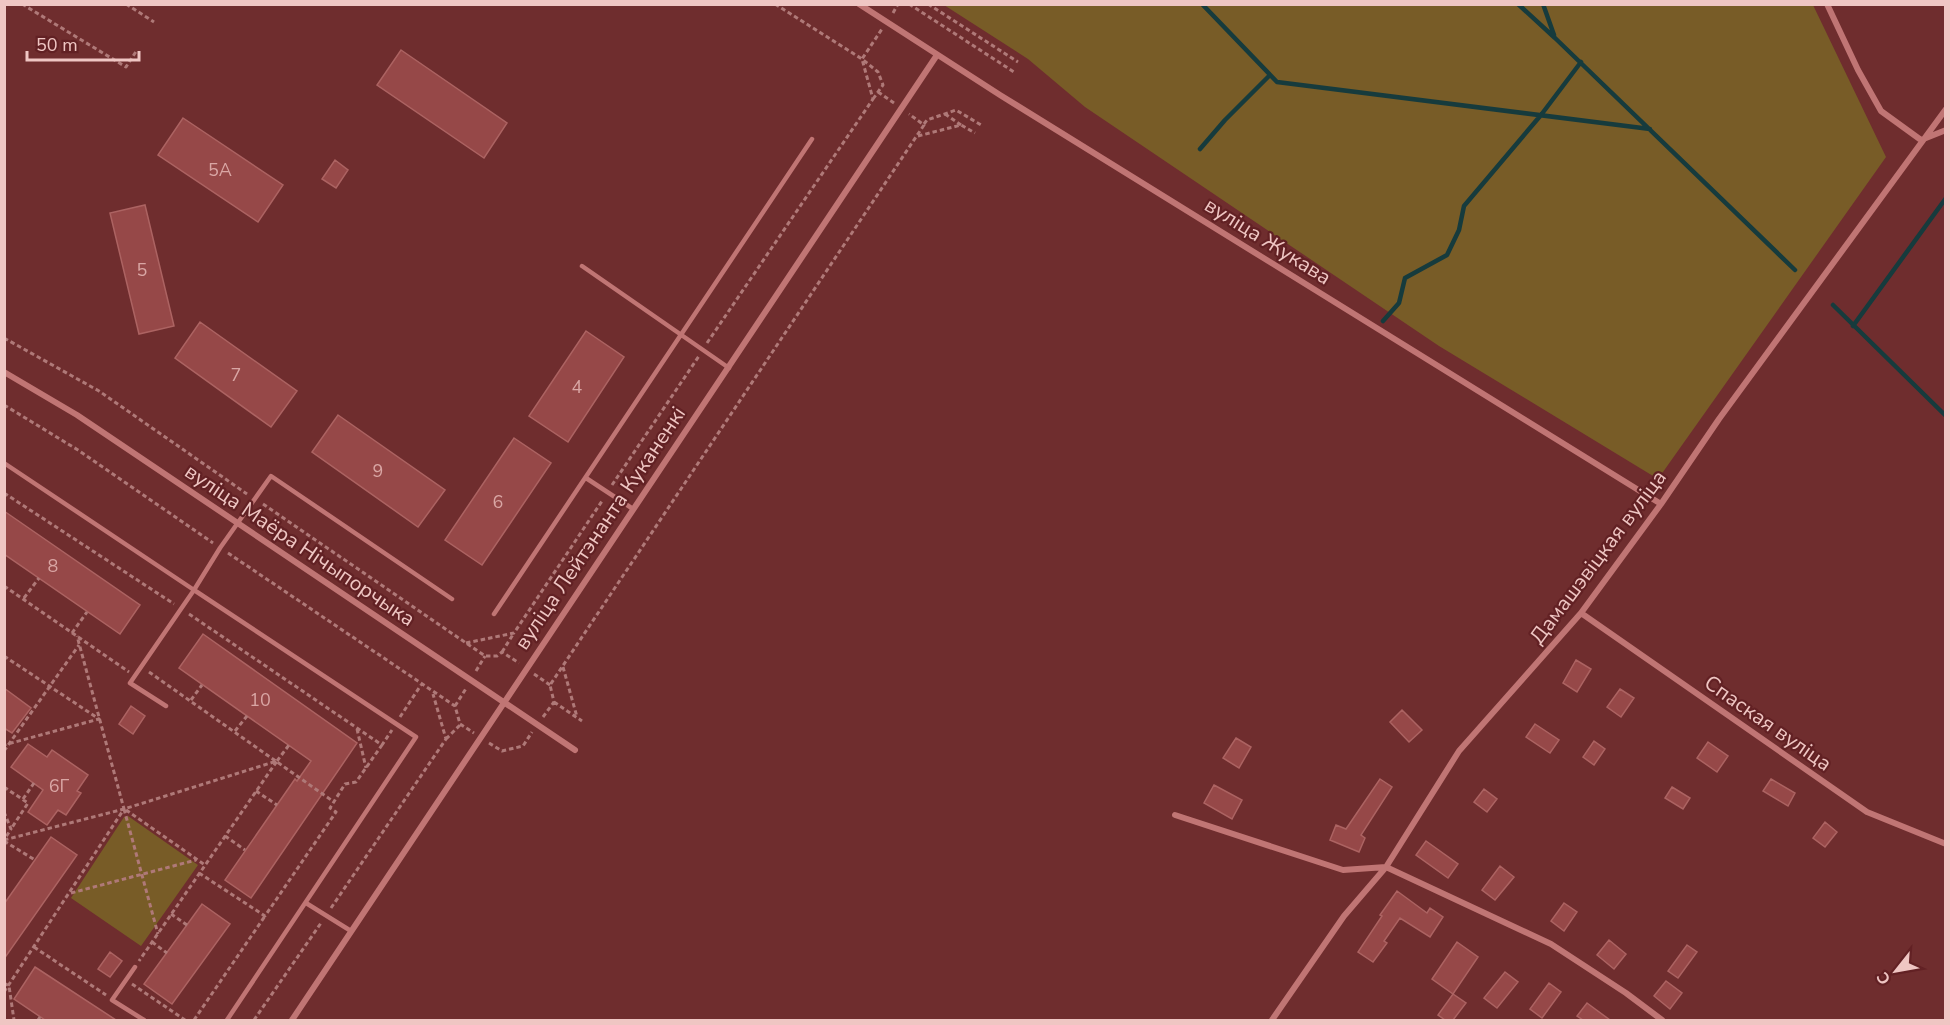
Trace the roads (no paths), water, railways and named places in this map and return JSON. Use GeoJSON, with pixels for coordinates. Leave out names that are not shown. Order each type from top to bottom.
{"type":"FeatureCollection","features":[{"type":"Feature","properties":{"kind":"street","name":"вуліца Жукава"},"geometry":{"type":"LineString","coordinates":[[859,4],[937,55],[1661,504]]}},
{"type":"Feature","properties":{"kind":"street"},"geometry":{"type":"LineString","coordinates":[[1827,4],[1858,70],[1881,111],[1921,140],[1938,131],[1946,130]]}},
{"type":"Feature","properties":{"kind":"street","name":"вуліца Лейтэнанта Куканенкі"},"geometry":{"type":"LineString","coordinates":[[292,1020],[937,55]]}},
{"type":"Feature","properties":{"kind":"street","name":"Дамашэвіцкая вуліца"},"geometry":{"type":"LineString","coordinates":[[1272,1020],[1344,916],[1386,867],[1459,751],[1581,613],[1921,140],[1946,109]]}},
{"type":"Feature","properties":{"kind":"street","name":"вуліца Маёра Нічыпорчыка"},"geometry":{"type":"LineString","coordinates":[[4,372],[77,416],[575,750]]}},
{"type":"Feature","properties":{"kind":"street","name":"Спаская вуліца"},"geometry":{"type":"LineString","coordinates":[[1581,613],[1867,812],[1946,844]]}},
{"type":"Feature","properties":{"kind":"street"},"geometry":{"type":"LineString","coordinates":[[1174,815],[1343,870],[1386,867],[1551,944],[1626,993],[1662,1020]]}},
{"type":"Feature","properties":{"kind":"lane"},"geometry":{"type":"LineString","coordinates":[[494,614],[812,139]]}},
{"type":"Feature","properties":{"kind":"lane"},"geometry":{"type":"LineString","coordinates":[[582,266],[729,368]]}},
{"type":"Feature","properties":{"kind":"lane"},"geometry":{"type":"LineString","coordinates":[[4,463],[416,737],[227,1020]]}},
{"type":"Feature","properties":{"kind":"lane"},"geometry":{"type":"LineString","coordinates":[[166,706],[130,683],[270,476],[452,600]]}},
{"type":"Feature","properties":{"kind":"lane"},"geometry":{"type":"LineString","coordinates":[[586,478],[633,509]]}},
{"type":"Feature","properties":{"kind":"lane"},"geometry":{"type":"LineString","coordinates":[[306,903],[351,931]]}},
{"type":"Feature","properties":{"kind":"lane"},"geometry":{"type":"LineString","coordinates":[[135,967],[112,999],[144,1020]]}},
{"type":"Feature","properties":{"kind":"waterway"},"geometry":{"type":"LineString","coordinates":[[1202,4],[1277,82],[1650,129]]}},
{"type":"Feature","properties":{"kind":"waterway"},"geometry":{"type":"LineString","coordinates":[[1518,4],[1795,270]]}},
{"type":"Feature","properties":{"kind":"waterway"},"geometry":{"type":"LineString","coordinates":[[1543,4],[1554,35]]}},
{"type":"Feature","properties":{"kind":"waterway"},"geometry":{"type":"LineString","coordinates":[[1383,321],[1399,303],[1405,278],[1447,255],[1459,230],[1464,206],[1541,115],[1581,62]]}},
{"type":"Feature","properties":{"kind":"waterway"},"geometry":{"type":"LineString","coordinates":[[1200,149],[1270,75]]}},
{"type":"Feature","properties":{"kind":"waterway"},"geometry":{"type":"LineString","coordinates":[[1853,326],[1946,198]]}},
{"type":"Feature","properties":{"kind":"waterway"},"geometry":{"type":"LineString","coordinates":[[1833,305],[1946,416]]}}]}
